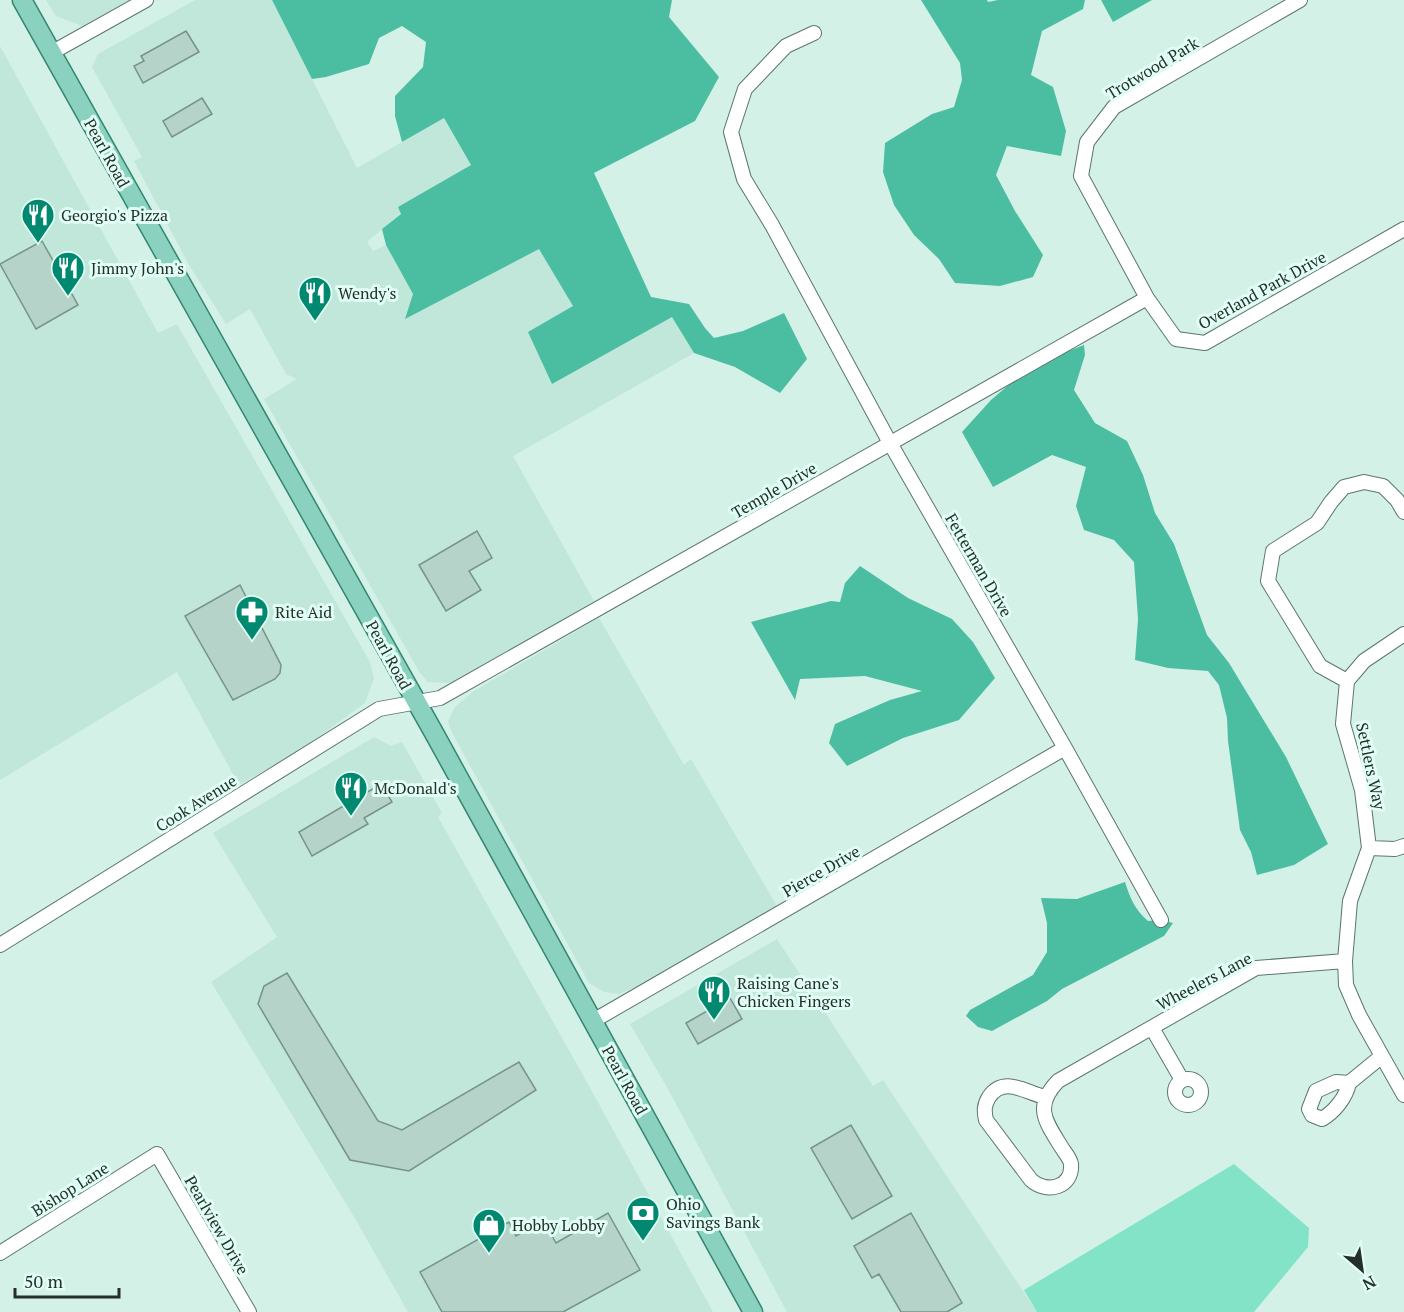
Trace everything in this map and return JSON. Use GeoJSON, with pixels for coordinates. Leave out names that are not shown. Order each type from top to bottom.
{"type":"FeatureCollection","features":[{"type":"Feature","properties":{"kind":"main road","name":"Pearl Road"},"geometry":{"type":"LineString","coordinates":[[22,0],[753,1312]]}},
{"type":"Feature","properties":{"kind":"street"},"geometry":{"type":"LineString","coordinates":[[51,53],[146,0]]}},
{"type":"Feature","properties":{"kind":"street","name":"Trotwood Park"},"geometry":{"type":"LineString","coordinates":[[1147,298],[1081,176],[1087,142],[1114,107],[1300,0]]}},
{"type":"Feature","properties":{"kind":"street","name":"Fetterman Drive"},"geometry":{"type":"LineString","coordinates":[[814,33],[786,46],[745,89],[731,132],[744,179],[772,225],[890,443],[1065,747],[1161,920]]}},
{"type":"Feature","properties":{"kind":"street","name":"Overland Park Drive"},"geometry":{"type":"LineString","coordinates":[[1147,298],[1176,339],[1205,343],[1404,229]]}},
{"type":"Feature","properties":{"kind":"street","name":"Temple Drive"},"geometry":{"type":"LineString","coordinates":[[416,704],[441,698],[1147,298]]}},
{"type":"Feature","properties":{"kind":"street"},"geometry":{"type":"LineString","coordinates":[[1404,512],[1397,500],[1383,486],[1364,482],[1344,487],[1317,523],[1273,551],[1268,581],[1320,666],[1347,681],[1364,661],[1404,634]]}},
{"type":"Feature","properties":{"kind":"street","name":"Settlers Way"},"geometry":{"type":"LineString","coordinates":[[1347,681],[1343,724],[1362,790],[1369,848],[1350,901],[1345,961],[1346,984],[1359,1015],[1404,1095]]}},
{"type":"Feature","properties":{"kind":"street","name":"Cook Avenue"},"geometry":{"type":"LineString","coordinates":[[0,945],[379,709],[416,704]]}},
{"type":"Feature","properties":{"kind":"street","name":"Pierce Drive"},"geometry":{"type":"LineString","coordinates":[[593,1022],[1065,747]]}},
{"type":"Feature","properties":{"kind":"street"},"geometry":{"type":"LineString","coordinates":[[1369,848],[1395,849],[1404,846]]}},
{"type":"Feature","properties":{"kind":"street","name":"Wheelers Lane"},"geometry":{"type":"LineString","coordinates":[[1046,1097],[1058,1081],[1256,968],[1345,961]]}},
{"type":"Feature","properties":{"kind":"street","name":"Wheelers Lane"},"geometry":{"type":"LineString","coordinates":[[1152,1028],[1182,1080]]}},
{"type":"Feature","properties":{"kind":"street"},"geometry":{"type":"LineString","coordinates":[[1349,1083],[1382,1056]]}},
{"type":"Feature","properties":{"kind":"street"},"geometry":{"type":"LineString","coordinates":[[1006,1086],[1017,1087],[1033,1095],[1046,1097],[1044,1107],[1047,1123],[1071,1166],[1067,1179],[1057,1187],[1049,1188],[1040,1187],[1031,1180],[986,1120],[984,1111],[992,1092],[1006,1086]]}},
{"type":"Feature","properties":{"kind":"street","name":"Bishop Lane"},"geometry":{"type":"LineString","coordinates":[[0,1252],[157,1154]]}},
{"type":"Feature","properties":{"kind":"street","name":"Pearlview Drive"},"geometry":{"type":"LineString","coordinates":[[157,1154],[249,1312]]}},
{"type":"Feature","properties":{"kind":"shaded area"},"geometry":{"type":"Polygon","coordinates":[[[46,0],[130,0],[82,26],[56,16],[46,0]]]}},
{"type":"Feature","properties":{"kind":"shaded area"},"geometry":{"type":"Polygon","coordinates":[[[195,0],[272,0],[357,168],[444,118],[471,165],[399,207],[401,213],[367,242],[373,251],[386,245],[413,294],[406,318],[539,248],[573,306],[673,317],[694,353],[513,456],[594,601],[471,674],[450,683],[428,682],[420,673],[264,399],[297,379],[286,374],[250,309],[226,324],[189,265],[134,161],[142,157],[92,67],[98,54],[195,0]]]}},
{"type":"Feature","properties":{"kind":"shaded area"},"geometry":{"type":"Polygon","coordinates":[[[0,46],[158,333],[177,324],[370,662],[374,678],[365,703],[299,751],[239,785],[177,672],[0,780],[0,46]]]}},
{"type":"Feature","properties":{"kind":"shaded area"},"geometry":{"type":"Polygon","coordinates":[[[599,618],[684,765],[691,759],[778,908],[647,982],[619,994],[604,992],[589,983],[456,740],[448,721],[455,707],[474,691],[599,618]]]}},
{"type":"Feature","properties":{"kind":"shaded area"},"geometry":{"type":"Polygon","coordinates":[[[374,737],[391,746],[402,742],[442,813],[438,817],[713,1312],[408,1312],[356,1220],[211,982],[277,937],[213,833],[374,737]]]}},
{"type":"Feature","properties":{"kind":"shaded area"},"geometry":{"type":"Polygon","coordinates":[[[777,939],[873,1086],[883,1080],[1037,1312],[787,1312],[668,1089],[630,1024],[777,939]]]}},
{"type":"Feature","properties":{"kind":"green space"},"geometry":{"type":"Polygon","coordinates":[[[272,0],[672,0],[669,17],[719,77],[695,121],[594,173],[651,297],[689,304],[714,338],[743,331],[784,313],[807,359],[780,393],[735,367],[694,353],[672,317],[552,384],[528,332],[573,306],[539,249],[405,319],[413,294],[386,245],[382,229],[401,214],[398,207],[471,165],[444,118],[402,142],[395,116],[395,96],[423,67],[426,42],[402,26],[379,38],[369,64],[312,79],[272,0]]]}},
{"type":"Feature","properties":{"kind":"green space"},"geometry":{"type":"Polygon","coordinates":[[[921,0],[987,0],[988,2],[1085,0],[1083,9],[1042,31],[1031,75],[1053,87],[1066,131],[1061,156],[1007,146],[996,175],[1015,211],[1043,255],[1033,277],[1000,286],[955,283],[939,259],[914,235],[894,205],[883,172],[885,143],[932,114],[954,107],[962,80],[960,63],[921,0]]]}},
{"type":"Feature","properties":{"kind":"green space"},"geometry":{"type":"Polygon","coordinates":[[[1101,0],[1152,0],[1113,22],[1101,0]]]}},
{"type":"Feature","properties":{"kind":"green space"},"geometry":{"type":"Polygon","coordinates":[[[1084,345],[1085,355],[1074,390],[1095,423],[1127,441],[1143,475],[1155,513],[1174,544],[1207,635],[1229,663],[1286,757],[1328,844],[1294,865],[1257,875],[1251,852],[1240,830],[1227,718],[1219,685],[1208,671],[1168,668],[1135,660],[1138,619],[1134,562],[1114,540],[1084,530],[1076,506],[1086,467],[1052,455],[993,487],[962,432],[991,400],[1032,365],[1084,345]]]}},
{"type":"Feature","properties":{"kind":"green space"},"geometry":{"type":"Polygon","coordinates":[[[860,566],[908,598],[952,619],[973,642],[995,678],[959,720],[903,738],[847,766],[829,743],[835,724],[890,700],[922,691],[865,676],[800,679],[795,700],[751,622],[831,601],[840,602],[845,583],[860,566]]]}},
{"type":"Feature","properties":{"kind":"green space"},"geometry":{"type":"Polygon","coordinates":[[[1125,882],[1134,903],[1148,921],[1161,920],[1173,923],[1164,936],[1062,989],[1047,1001],[992,1031],[978,1027],[966,1016],[970,1010],[1033,975],[1047,952],[1047,923],[1041,898],[1077,899],[1125,882]]]}},
{"type":"Feature","properties":{"kind":"green space"},"geometry":{"type":"Polygon","coordinates":[[[1234,1164],[1309,1228],[1308,1247],[1254,1312],[1037,1312],[1024,1290],[1234,1164]]]}},
{"type":"Feature","properties":{"kind":"building"},"geometry":{"type":"Polygon","coordinates":[[[186,31],[199,52],[143,83],[134,66],[144,61],[141,56],[186,31]]]}},
{"type":"Feature","properties":{"kind":"building"},"geometry":{"type":"Polygon","coordinates":[[[202,98],[212,114],[172,137],[163,121],[202,98]]]}},
{"type":"Feature","properties":{"kind":"building"},"geometry":{"type":"Polygon","coordinates":[[[42,241],[78,305],[36,329],[0,264],[42,241]]]}},
{"type":"Feature","properties":{"kind":"building"},"geometry":{"type":"Polygon","coordinates":[[[477,531],[492,558],[469,571],[481,590],[446,611],[419,565],[477,531]]]}},
{"type":"Feature","properties":{"kind":"building"},"geometry":{"type":"Polygon","coordinates":[[[240,585],[281,665],[280,673],[275,679],[233,700],[185,616],[240,585]]]}},
{"type":"Feature","properties":{"kind":"building"},"geometry":{"type":"Polygon","coordinates":[[[381,784],[392,802],[364,818],[368,824],[312,856],[299,832],[381,784]]]}},
{"type":"Feature","properties":{"kind":"building"},"geometry":{"type":"Polygon","coordinates":[[[287,973],[378,1121],[402,1130],[519,1062],[536,1090],[409,1171],[350,1160],[258,1004],[264,986],[287,973]]]}},
{"type":"Feature","properties":{"kind":"building","name":"Raising Cane's Chicken Fingers"},"geometry":{"type":"Polygon","coordinates":[[[730,998],[742,1019],[698,1044],[686,1023],[730,998]]]}},
{"type":"Feature","properties":{"kind":"building"},"geometry":{"type":"Polygon","coordinates":[[[851,1125],[892,1196],[852,1219],[811,1148],[851,1125]]]}},
{"type":"Feature","properties":{"kind":"building"},"geometry":{"type":"Polygon","coordinates":[[[608,1213],[640,1270],[563,1312],[442,1312],[420,1272],[509,1222],[516,1236],[543,1220],[556,1243],[608,1213]]]}},
{"type":"Feature","properties":{"kind":"building"},"geometry":{"type":"Polygon","coordinates":[[[911,1213],[962,1303],[947,1312],[901,1312],[879,1274],[872,1278],[854,1246],[911,1213]]]}},
{"type":"Feature","properties":{"kind":"place","name":"Georgio's Pizza"},"geometry":{"type":"Point","coordinates":[38,244]}},
{"type":"Feature","properties":{"kind":"place","name":"Jimmy John's"},"geometry":{"type":"Point","coordinates":[68,297]}},
{"type":"Feature","properties":{"kind":"place","name":"Wendy's"},"geometry":{"type":"Point","coordinates":[315,322]}},
{"type":"Feature","properties":{"kind":"place","name":"Rite Aid"},"geometry":{"type":"Point","coordinates":[252,641]}},
{"type":"Feature","properties":{"kind":"place","name":"McDonald's"},"geometry":{"type":"Point","coordinates":[351,817]}},
{"type":"Feature","properties":{"kind":"place","name":"Raising Cane's Chicken Fingers"},"geometry":{"type":"Point","coordinates":[714,1021]}},
{"type":"Feature","properties":{"kind":"place","name":"Ohio Savings Bank"},"geometry":{"type":"Point","coordinates":[643,1242]}},
{"type":"Feature","properties":{"kind":"place","name":"Hobby Lobby"},"geometry":{"type":"Point","coordinates":[489,1254]}}]}
